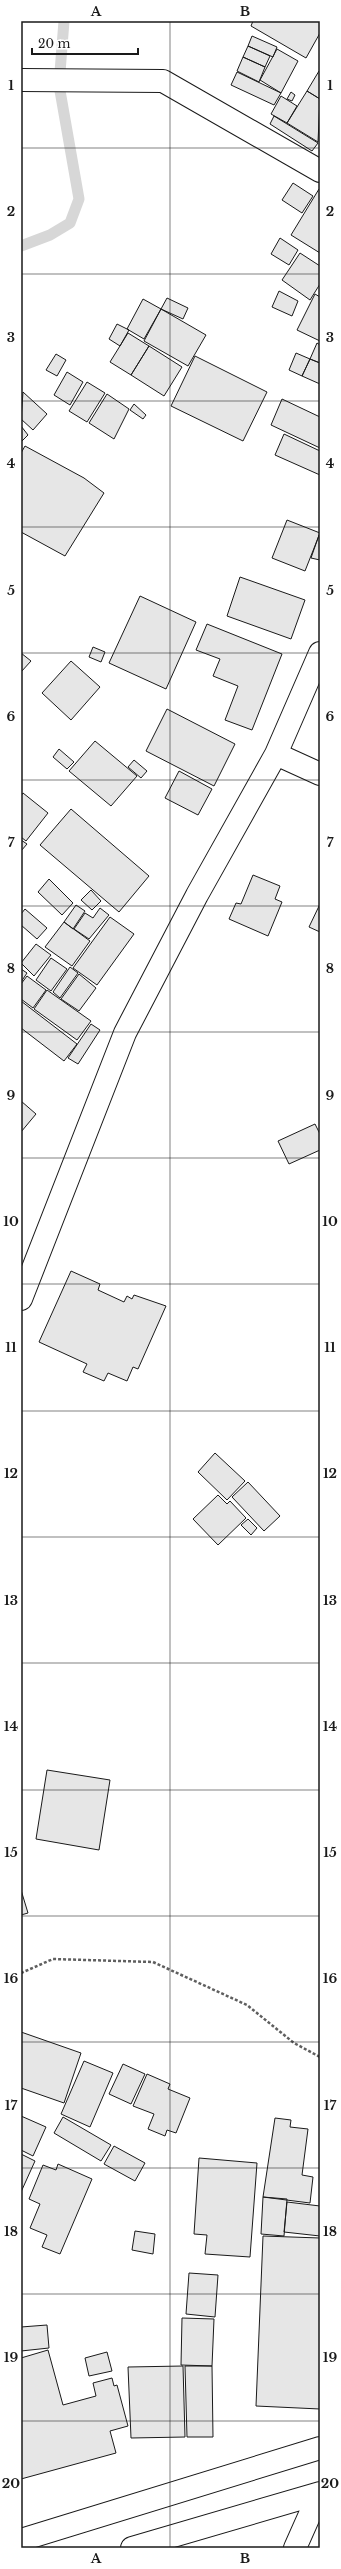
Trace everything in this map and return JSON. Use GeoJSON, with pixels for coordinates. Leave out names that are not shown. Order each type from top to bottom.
{"type":"FeatureCollection","features":[{"type":"Feature","properties":{"kind":"street"},"geometry":{"type":"LineString","coordinates":[[21,80],[163,81],[320,171]]}},
{"type":"Feature","properties":{"kind":"street"},"geometry":{"type":"LineString","coordinates":[[21,1299],[125,1033],[196,895],[276,754],[320,653]]}},
{"type":"Feature","properties":{"kind":"street"},"geometry":{"type":"LineString","coordinates":[[276,754],[320,774]]}},
{"type":"Feature","properties":{"kind":"street"},"geometry":{"type":"LineString","coordinates":[[21,2540],[320,2448]]}},
{"type":"Feature","properties":{"kind":"street"},"geometry":{"type":"LineString","coordinates":[[132,2548],[320,2493]]}},
{"type":"Feature","properties":{"kind":"street"},"geometry":{"type":"LineString","coordinates":[[295,2548],[320,2493]]}},
{"type":"Feature","properties":{"kind":"path"},"geometry":{"type":"LineString","coordinates":[[21,1973],[53,1959],[153,1962],[247,2005],[294,2043],[320,2057]]}},
{"type":"Feature","properties":{"kind":"building"},"geometry":{"type":"Polygon","coordinates":[[[253,21],[320,21],[320,33],[306,58],[251,26],[253,21]]]}},
{"type":"Feature","properties":{"kind":"building"},"geometry":{"type":"Polygon","coordinates":[[[252,36],[277,47],[273,57],[248,46],[252,36]]]}},
{"type":"Feature","properties":{"kind":"building"},"geometry":{"type":"Polygon","coordinates":[[[248,46],[270,56],[265,67],[243,57],[248,46]]]}},
{"type":"Feature","properties":{"kind":"building"},"geometry":{"type":"Polygon","coordinates":[[[277,49],[298,61],[281,93],[260,80],[277,49]]]}},
{"type":"Feature","properties":{"kind":"building"},"geometry":{"type":"Polygon","coordinates":[[[243,57],[265,67],[259,82],[237,71],[243,57]]]}},
{"type":"Feature","properties":{"kind":"building"},"geometry":{"type":"Polygon","coordinates":[[[319,71],[320,72],[320,99],[307,91],[319,71]]]}},
{"type":"Feature","properties":{"kind":"building"},"geometry":{"type":"Polygon","coordinates":[[[237,72],[281,93],[274,105],[231,85],[237,72]]]}},
{"type":"Feature","properties":{"kind":"building"},"geometry":{"type":"Polygon","coordinates":[[[307,91],[320,99],[318,142],[287,123],[307,91]]]}},
{"type":"Feature","properties":{"kind":"building"},"geometry":{"type":"Polygon","coordinates":[[[291,92],[295,95],[292,101],[287,99],[291,92]]]}},
{"type":"Feature","properties":{"kind":"building"},"geometry":{"type":"Polygon","coordinates":[[[281,96],[297,106],[287,123],[271,114],[281,96]]]}},
{"type":"Feature","properties":{"kind":"building"},"geometry":{"type":"Polygon","coordinates":[[[274,116],[318,143],[312,151],[270,124],[274,116]]]}},
{"type":"Feature","properties":{"kind":"building"},"geometry":{"type":"Polygon","coordinates":[[[293,183],[313,196],[302,213],[282,200],[293,183]]]}},
{"type":"Feature","properties":{"kind":"building"},"geometry":{"type":"Polygon","coordinates":[[[319,189],[320,190],[320,253],[291,235],[319,189]]]}},
{"type":"Feature","properties":{"kind":"building"},"geometry":{"type":"Polygon","coordinates":[[[280,238],[298,250],[289,265],[271,254],[280,238]]]}},
{"type":"Feature","properties":{"kind":"building"},"geometry":{"type":"Polygon","coordinates":[[[300,253],[320,266],[320,284],[310,300],[282,280],[300,253]]]}},
{"type":"Feature","properties":{"kind":"building"},"geometry":{"type":"Polygon","coordinates":[[[279,291],[298,301],[292,316],[272,307],[279,291]]]}},
{"type":"Feature","properties":{"kind":"building"},"geometry":{"type":"Polygon","coordinates":[[[315,294],[320,297],[320,341],[297,330],[315,294]]]}},
{"type":"Feature","properties":{"kind":"building"},"geometry":{"type":"Polygon","coordinates":[[[167,298],[188,308],[183,319],[161,309],[167,298]]]}},
{"type":"Feature","properties":{"kind":"building"},"geometry":{"type":"Polygon","coordinates":[[[143,299],[161,309],[144,339],[127,329],[143,299]]]}},
{"type":"Feature","properties":{"kind":"building"},"geometry":{"type":"Polygon","coordinates":[[[161,309],[206,335],[188,366],[144,341],[161,309]]]}},
{"type":"Feature","properties":{"kind":"building"},"geometry":{"type":"Polygon","coordinates":[[[117,324],[129,330],[120,346],[109,339],[117,324]]]}},
{"type":"Feature","properties":{"kind":"building"},"geometry":{"type":"Polygon","coordinates":[[[128,333],[149,346],[131,375],[110,362],[128,333]]]}},
{"type":"Feature","properties":{"kind":"building"},"geometry":{"type":"Polygon","coordinates":[[[317,343],[320,345],[320,363],[310,359],[317,343]]]}},
{"type":"Feature","properties":{"kind":"building"},"geometry":{"type":"Polygon","coordinates":[[[149,346],[182,367],[164,396],[131,375],[149,346]]]}},
{"type":"Feature","properties":{"kind":"building"},"geometry":{"type":"Polygon","coordinates":[[[296,353],[310,359],[302,376],[289,370],[296,353]]]}},
{"type":"Feature","properties":{"kind":"building"},"geometry":{"type":"Polygon","coordinates":[[[56,354],[66,360],[57,376],[46,370],[56,354]]]}},
{"type":"Feature","properties":{"kind":"building"},"geometry":{"type":"Polygon","coordinates":[[[195,356],[267,392],[243,441],[171,406],[195,356]]]}},
{"type":"Feature","properties":{"kind":"building"},"geometry":{"type":"Polygon","coordinates":[[[310,359],[320,363],[320,384],[302,376],[310,359]]]}},
{"type":"Feature","properties":{"kind":"building"},"geometry":{"type":"Polygon","coordinates":[[[67,372],[83,382],[70,405],[54,395],[67,372]]]}},
{"type":"Feature","properties":{"kind":"building"},"geometry":{"type":"Polygon","coordinates":[[[87,382],[105,393],[87,422],[69,411],[87,382]]]}},
{"type":"Feature","properties":{"kind":"building"},"geometry":{"type":"Polygon","coordinates":[[[23,392],[47,414],[33,430],[21,419],[23,392]]]}},
{"type":"Feature","properties":{"kind":"building"},"geometry":{"type":"Polygon","coordinates":[[[107,394],[129,409],[114,439],[89,423],[107,394]]]}},
{"type":"Feature","properties":{"kind":"building"},"geometry":{"type":"Polygon","coordinates":[[[282,399],[320,417],[320,448],[271,425],[282,399]]]}},
{"type":"Feature","properties":{"kind":"building"},"geometry":{"type":"Polygon","coordinates":[[[134,404],[146,415],[143,419],[130,410],[134,404]]]}},
{"type":"Feature","properties":{"kind":"building"},"geometry":{"type":"Polygon","coordinates":[[[21,426],[28,435],[21,442],[21,426]]]}},
{"type":"Feature","properties":{"kind":"building"},"geometry":{"type":"Polygon","coordinates":[[[284,434],[320,451],[320,475],[275,455],[284,434]]]}},
{"type":"Feature","properties":{"kind":"building"},"geometry":{"type":"Polygon","coordinates":[[[25,446],[84,478],[104,493],[65,556],[21,532],[21,453],[25,446]]]}},
{"type":"Feature","properties":{"kind":"building"},"geometry":{"type":"Polygon","coordinates":[[[287,520],[320,533],[305,571],[272,558],[287,520]]]}},
{"type":"Feature","properties":{"kind":"building"},"geometry":{"type":"Polygon","coordinates":[[[319,535],[320,536],[320,560],[311,558],[319,535]]]}},
{"type":"Feature","properties":{"kind":"building"},"geometry":{"type":"Polygon","coordinates":[[[240,577],[305,600],[291,639],[227,616],[240,577]]]}},
{"type":"Feature","properties":{"kind":"building"},"geometry":{"type":"Polygon","coordinates":[[[140,596],[196,622],[166,689],[109,663],[140,596]]]}},
{"type":"Feature","properties":{"kind":"building"},"geometry":{"type":"Polygon","coordinates":[[[207,624],[282,654],[252,730],[225,720],[238,686],[213,676],[220,659],[196,650],[207,624]]]}},
{"type":"Feature","properties":{"kind":"building"},"geometry":{"type":"Polygon","coordinates":[[[93,647],[105,652],[101,662],[89,657],[93,647]]]}},
{"type":"Feature","properties":{"kind":"building"},"geometry":{"type":"Polygon","coordinates":[[[21,653],[31,661],[21,672],[21,653]]]}},
{"type":"Feature","properties":{"kind":"building"},"geometry":{"type":"Polygon","coordinates":[[[71,661],[100,687],[71,720],[42,693],[71,661]]]}},
{"type":"Feature","properties":{"kind":"building"},"geometry":{"type":"Polygon","coordinates":[[[167,709],[235,744],[214,786],[146,751],[167,709]]]}},
{"type":"Feature","properties":{"kind":"building"},"geometry":{"type":"Polygon","coordinates":[[[95,741],[137,776],[111,806],[69,771],[95,741]]]}},
{"type":"Feature","properties":{"kind":"building"},"geometry":{"type":"Polygon","coordinates":[[[59,749],[74,762],[67,769],[53,757],[59,749]]]}},
{"type":"Feature","properties":{"kind":"building"},"geometry":{"type":"Polygon","coordinates":[[[134,760],[147,771],[141,778],[128,767],[134,760]]]}},
{"type":"Feature","properties":{"kind":"building"},"geometry":{"type":"Polygon","coordinates":[[[179,771],[212,789],[198,815],[165,798],[179,771]]]}},
{"type":"Feature","properties":{"kind":"building"},"geometry":{"type":"Polygon","coordinates":[[[23,793],[48,813],[26,841],[21,837],[21,796],[23,793]]]}},
{"type":"Feature","properties":{"kind":"building"},"geometry":{"type":"Polygon","coordinates":[[[71,809],[149,876],[119,912],[40,845],[71,809]]]}},
{"type":"Feature","properties":{"kind":"building"},"geometry":{"type":"Polygon","coordinates":[[[21,840],[27,844],[21,851],[21,840]]]}},
{"type":"Feature","properties":{"kind":"building"},"geometry":{"type":"Polygon","coordinates":[[[253,875],[280,886],[275,899],[282,902],[268,936],[229,919],[236,903],[241,904],[253,875]]]}},
{"type":"Feature","properties":{"kind":"building"},"geometry":{"type":"Polygon","coordinates":[[[49,879],[73,903],[62,915],[38,892],[49,879]]]}},
{"type":"Feature","properties":{"kind":"building"},"geometry":{"type":"Polygon","coordinates":[[[91,890],[101,901],[92,910],[81,900],[91,890]]]}},
{"type":"Feature","properties":{"kind":"building"},"geometry":{"type":"Polygon","coordinates":[[[320,904],[320,932],[309,927],[320,904]]]}},
{"type":"Feature","properties":{"kind":"building"},"geometry":{"type":"Polygon","coordinates":[[[76,905],[85,911],[73,929],[64,922],[76,905]]]}},
{"type":"Feature","properties":{"kind":"building"},"geometry":{"type":"Polygon","coordinates":[[[100,908],[109,915],[89,939],[74,929],[85,913],[93,918],[100,908]]]}},
{"type":"Feature","properties":{"kind":"building"},"geometry":{"type":"Polygon","coordinates":[[[25,909],[47,928],[37,939],[21,925],[21,914],[25,909]]]}},
{"type":"Feature","properties":{"kind":"building"},"geometry":{"type":"Polygon","coordinates":[[[110,917],[134,934],[97,985],[73,968],[110,917]]]}},
{"type":"Feature","properties":{"kind":"building"},"geometry":{"type":"Polygon","coordinates":[[[64,922],[90,941],[72,966],[45,947],[64,922]]]}},
{"type":"Feature","properties":{"kind":"building"},"geometry":{"type":"Polygon","coordinates":[[[36,944],[51,955],[34,976],[21,963],[36,944]]]}},
{"type":"Feature","properties":{"kind":"building"},"geometry":{"type":"Polygon","coordinates":[[[51,958],[67,969],[51,991],[36,980],[51,958]]]}},
{"type":"Feature","properties":{"kind":"building"},"geometry":{"type":"Polygon","coordinates":[[[70,967],[78,973],[60,998],[53,992],[70,967]]]}},
{"type":"Feature","properties":{"kind":"building"},"geometry":{"type":"Polygon","coordinates":[[[21,969],[27,973],[21,982],[21,969]]]}},
{"type":"Feature","properties":{"kind":"building"},"geometry":{"type":"Polygon","coordinates":[[[79,974],[96,988],[79,1011],[61,999],[79,974]]]}},
{"type":"Feature","properties":{"kind":"building"},"geometry":{"type":"Polygon","coordinates":[[[27,976],[46,990],[33,1008],[21,999],[21,984],[27,976]]]}},
{"type":"Feature","properties":{"kind":"building"},"geometry":{"type":"Polygon","coordinates":[[[47,990],[91,1021],[77,1040],[34,1009],[47,990]]]}},
{"type":"Feature","properties":{"kind":"building"},"geometry":{"type":"Polygon","coordinates":[[[21,1001],[77,1044],[64,1061],[21,1028],[21,1001]]]}},
{"type":"Feature","properties":{"kind":"building"},"geometry":{"type":"Polygon","coordinates":[[[91,1024],[100,1030],[78,1064],[68,1058],[91,1024]]]}},
{"type":"Feature","properties":{"kind":"building"},"geometry":{"type":"Polygon","coordinates":[[[21,1101],[36,1114],[21,1132],[21,1101]]]}},
{"type":"Feature","properties":{"kind":"building"},"geometry":{"type":"Polygon","coordinates":[[[315,1124],[320,1134],[320,1150],[289,1164],[278,1141],[315,1124]]]}},
{"type":"Feature","properties":{"kind":"building"},"geometry":{"type":"Polygon","coordinates":[[[71,1271],[100,1284],[98,1290],[124,1302],[127,1296],[132,1299],[134,1295],[166,1306],[138,1369],[133,1367],[127,1381],[108,1373],[104,1381],[83,1372],[87,1364],[39,1342],[71,1271]]]}},
{"type":"Feature","properties":{"kind":"building"},"geometry":{"type":"Polygon","coordinates":[[[215,1453],[245,1481],[227,1500],[198,1472],[215,1453]]]}},
{"type":"Feature","properties":{"kind":"building"},"geometry":{"type":"Polygon","coordinates":[[[248,1482],[280,1516],[264,1531],[232,1497],[248,1482]]]}},
{"type":"Feature","properties":{"kind":"building"},"geometry":{"type":"Polygon","coordinates":[[[218,1495],[227,1504],[230,1501],[246,1518],[218,1545],[193,1519],[218,1495]]]}},
{"type":"Feature","properties":{"kind":"building"},"geometry":{"type":"Polygon","coordinates":[[[248,1519],[257,1528],[251,1535],[241,1525],[248,1519]]]}},
{"type":"Feature","properties":{"kind":"building"},"geometry":{"type":"Polygon","coordinates":[[[47,1770],[110,1780],[99,1850],[36,1839],[47,1770]]]}},
{"type":"Feature","properties":{"kind":"building"},"geometry":{"type":"Polygon","coordinates":[[[21,1890],[28,1913],[21,1915],[21,1890]]]}},
{"type":"Feature","properties":{"kind":"building"},"geometry":{"type":"Polygon","coordinates":[[[21,2032],[81,2053],[64,2103],[21,2088],[21,2032]]]}},
{"type":"Feature","properties":{"kind":"building"},"geometry":{"type":"Polygon","coordinates":[[[84,2061],[113,2073],[90,2127],[61,2114],[84,2061]]]}},
{"type":"Feature","properties":{"kind":"building"},"geometry":{"type":"Polygon","coordinates":[[[123,2064],[145,2074],[131,2104],[109,2094],[123,2064]]]}},
{"type":"Feature","properties":{"kind":"building"},"geometry":{"type":"Polygon","coordinates":[[[147,2074],[170,2084],[168,2089],[190,2098],[176,2133],[167,2130],[165,2136],[148,2129],[154,2114],[133,2106],[147,2074]]]}},
{"type":"Feature","properties":{"kind":"building"},"geometry":{"type":"Polygon","coordinates":[[[21,2116],[46,2127],[33,2156],[21,2150],[21,2116]]]}},
{"type":"Feature","properties":{"kind":"building"},"geometry":{"type":"Polygon","coordinates":[[[63,2117],[111,2145],[101,2161],[54,2133],[63,2117]]]}},
{"type":"Feature","properties":{"kind":"building"},"geometry":{"type":"Polygon","coordinates":[[[275,2118],[291,2120],[290,2127],[308,2129],[302,2175],[313,2177],[310,2203],[263,2197],[275,2118]]]}},
{"type":"Feature","properties":{"kind":"building"},"geometry":{"type":"Polygon","coordinates":[[[114,2146],[145,2163],[135,2181],[104,2164],[114,2146]]]}},
{"type":"Feature","properties":{"kind":"building"},"geometry":{"type":"Polygon","coordinates":[[[21,2154],[35,2161],[21,2192],[21,2154]]]}},
{"type":"Feature","properties":{"kind":"building"},"geometry":{"type":"Polygon","coordinates":[[[199,2158],[257,2163],[250,2257],[205,2254],[207,2235],[194,2234],[199,2158]]]}},
{"type":"Feature","properties":{"kind":"building"},"geometry":{"type":"Polygon","coordinates":[[[58,2164],[92,2179],[60,2254],[42,2247],[47,2235],[30,2228],[40,2204],[29,2199],[43,2165],[56,2170],[58,2164]]]}},
{"type":"Feature","properties":{"kind":"building"},"geometry":{"type":"Polygon","coordinates":[[[263,2197],[287,2199],[284,2236],[261,2234],[263,2197]]]}},
{"type":"Feature","properties":{"kind":"building"},"geometry":{"type":"Polygon","coordinates":[[[287,2202],[320,2206],[320,2236],[284,2232],[287,2202]]]}},
{"type":"Feature","properties":{"kind":"building"},"geometry":{"type":"Polygon","coordinates":[[[135,2231],[155,2234],[153,2254],[132,2250],[135,2231]]]}},
{"type":"Feature","properties":{"kind":"building"},"geometry":{"type":"Polygon","coordinates":[[[263,2236],[320,2238],[320,2409],[256,2406],[263,2236]]]}},
{"type":"Feature","properties":{"kind":"building"},"geometry":{"type":"Polygon","coordinates":[[[189,2273],[218,2275],[215,2317],[186,2314],[189,2273]]]}},
{"type":"Feature","properties":{"kind":"building"},"geometry":{"type":"Polygon","coordinates":[[[182,2318],[214,2319],[212,2366],[181,2365],[182,2318]]]}},
{"type":"Feature","properties":{"kind":"building"},"geometry":{"type":"Polygon","coordinates":[[[47,2325],[49,2348],[21,2351],[21,2327],[47,2325]]]}},
{"type":"Feature","properties":{"kind":"building"},"geometry":{"type":"Polygon","coordinates":[[[48,2350],[63,2405],[96,2396],[93,2383],[112,2378],[114,2386],[117,2385],[128,2426],[110,2431],[116,2453],[21,2479],[21,2358],[48,2350]]]}},
{"type":"Feature","properties":{"kind":"building"},"geometry":{"type":"Polygon","coordinates":[[[107,2352],[112,2371],[89,2376],[85,2358],[107,2352]]]}},
{"type":"Feature","properties":{"kind":"building"},"geometry":{"type":"Polygon","coordinates":[[[183,2366],[185,2437],[131,2438],[128,2367],[183,2366]]]}},
{"type":"Feature","properties":{"kind":"building"},"geometry":{"type":"Polygon","coordinates":[[[185,2366],[212,2366],[213,2437],[187,2437],[185,2366]]]}},
{"type":"Feature","properties":{"kind":"waterway"},"geometry":{"type":"LineString","coordinates":[[21,246],[50,235],[70,223],[79,199],[59,85],[64,21]]}}]}
